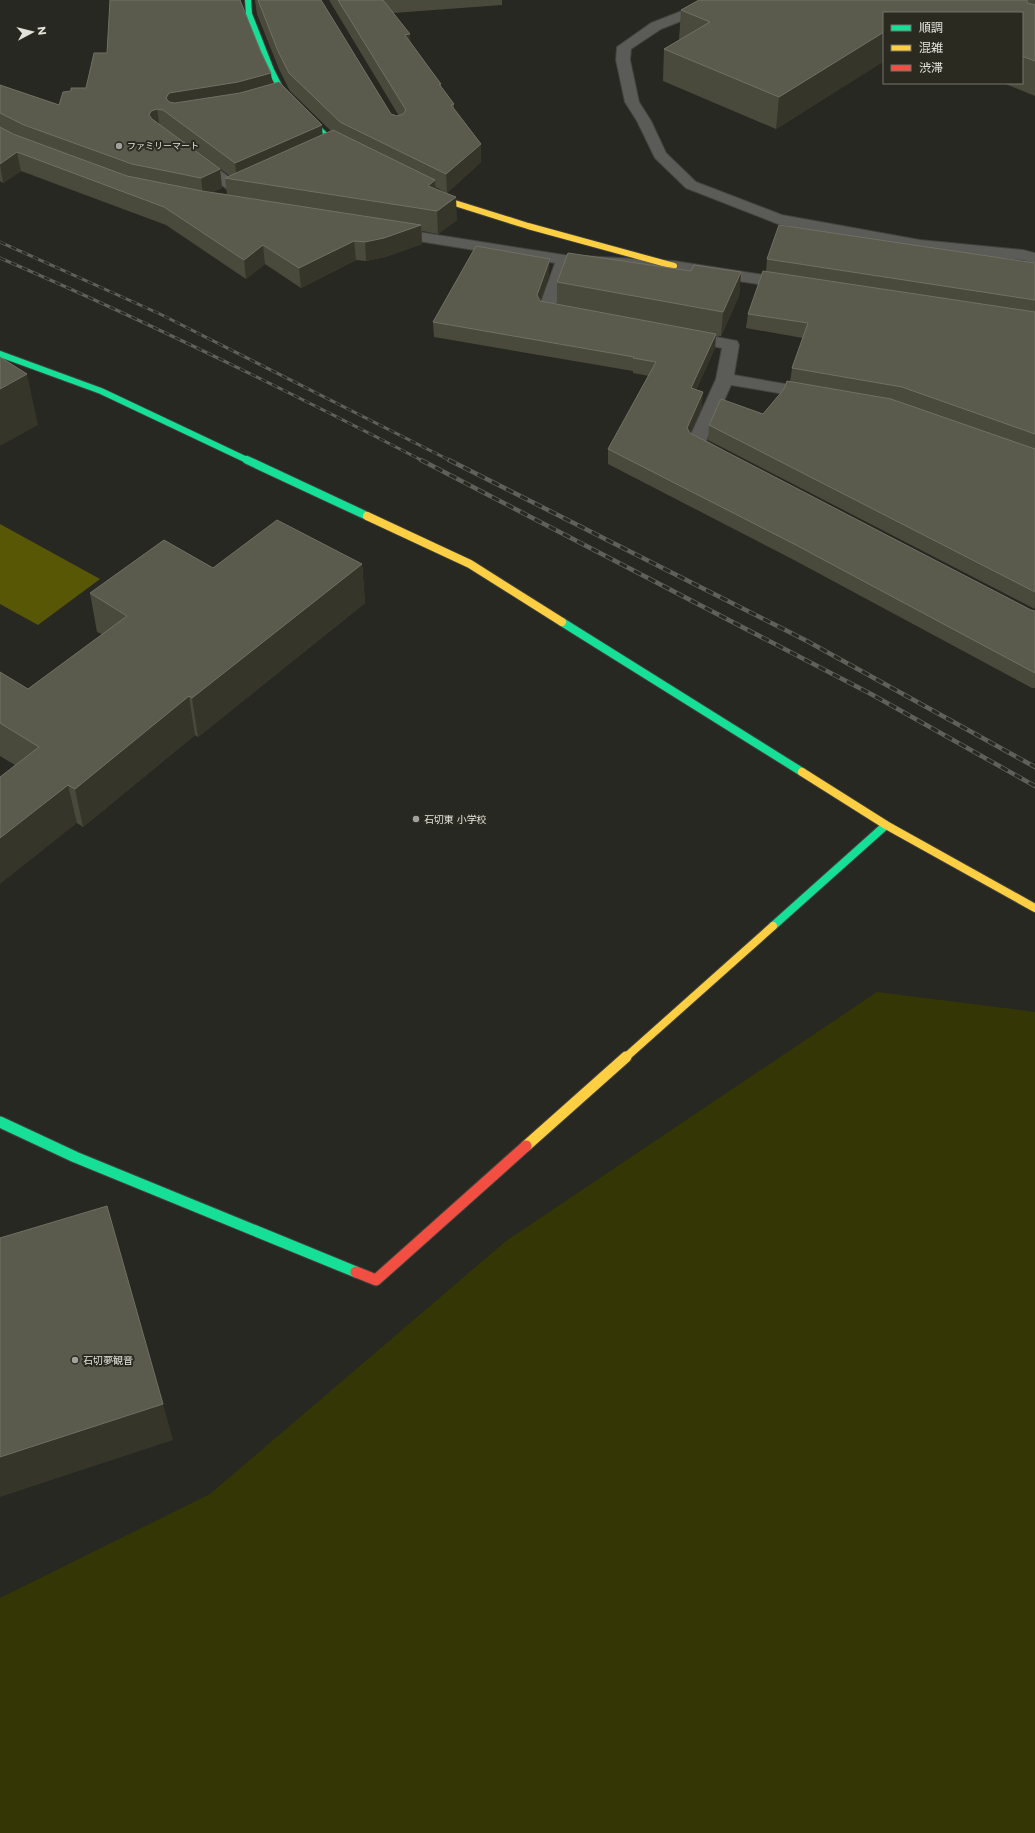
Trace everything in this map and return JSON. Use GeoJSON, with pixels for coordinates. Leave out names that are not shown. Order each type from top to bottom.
{"type":"FeatureCollection","features":[{"type":"Feature","properties":{"kind":"street"},"geometry":{"type":"LineString","coordinates":[[248,0],[249,14],[271,70],[276,96],[335,145],[354,155]]}},
{"type":"Feature","properties":{"kind":"street"},"geometry":{"type":"LineString","coordinates":[[321,152],[335,145]]}},
{"type":"Feature","properties":{"kind":"street"},"geometry":{"type":"LineString","coordinates":[[185,152],[230,192],[250,183]]}},
{"type":"Feature","properties":{"kind":"street"},"geometry":{"type":"LineString","coordinates":[[418,187],[445,200],[674,266]]}},
{"type":"Feature","properties":{"kind":"street"},"geometry":{"type":"LineString","coordinates":[[375,231],[564,260],[674,266],[808,286]]}},
{"type":"Feature","properties":{"kind":"street"},"geometry":{"type":"LineString","coordinates":[[564,260],[546,310],[585,317]]}},
{"type":"Feature","properties":{"kind":"street"},"geometry":{"type":"LineString","coordinates":[[669,333],[731,345],[725,379],[696,443],[731,461]]}},
{"type":"Feature","properties":{"kind":"street"},"geometry":{"type":"LineString","coordinates":[[0,354],[101,391],[470,564],[886,825],[1035,908]]}},
{"type":"Feature","properties":{"kind":"street"},"geometry":{"type":"LineString","coordinates":[[725,379],[832,397]]}},
{"type":"Feature","properties":{"kind":"street"},"geometry":{"type":"LineString","coordinates":[[0,1122],[75,1157],[376,1280],[886,825]]}},
{"type":"Feature","properties":{"kind":"lane"},"geometry":{"type":"LineString","coordinates":[[722,0],[656,26],[624,46],[623,60],[632,102],[644,121],[660,155],[691,185],[778,219],[920,245],[1024,255],[1035,258]]}},
{"type":"Feature","properties":{"kind":"shaded area"},"geometry":{"type":"Polygon","coordinates":[[[0,524],[100,579],[38,625],[0,604],[0,524]]]}},
{"type":"Feature","properties":{"kind":"shaded area"},"geometry":{"type":"Polygon","coordinates":[[[877,992],[1035,1012],[1035,1833],[0,1833],[0,1598],[210,1494],[506,1241],[877,992]]]}},
{"type":"Feature","properties":{"kind":"building"},"geometry":{"type":"Polygon","coordinates":[[[110,0],[240,0],[271,73],[238,82],[169,93],[166,98],[169,102],[175,103],[240,93],[279,82],[322,125],[235,163],[163,110],[157,109],[151,111],[149,115],[152,119],[220,169],[201,178],[132,164],[24,125],[0,113],[0,85],[59,105],[63,92],[71,91],[71,88],[86,88],[94,53],[107,53],[110,0]]]}},
{"type":"Feature","properties":{"kind":"building"},"geometry":{"type":"Polygon","coordinates":[[[258,0],[321,0],[391,114],[397,116],[403,114],[406,110],[338,0],[383,0],[410,34],[405,35],[441,84],[439,84],[454,104],[451,105],[481,144],[446,174],[340,122],[289,73],[278,51],[258,0]]]}},
{"type":"Feature","properties":{"kind":"building"},"geometry":{"type":"Polygon","coordinates":[[[699,0],[1027,0],[1027,3],[1035,5],[1035,61],[1023,56],[1023,12],[883,12],[883,33],[779,97],[664,49],[710,22],[681,10],[699,0]]]}},
{"type":"Feature","properties":{"kind":"building"},"geometry":{"type":"Polygon","coordinates":[[[0,127],[13,134],[127,176],[202,191],[421,225],[384,238],[365,242],[354,241],[299,268],[263,245],[244,260],[164,207],[17,152],[0,164],[0,127]]]}},
{"type":"Feature","properties":{"kind":"building"},"geometry":{"type":"Polygon","coordinates":[[[333,130],[435,180],[428,186],[456,197],[437,211],[225,178],[333,130]]]}},
{"type":"Feature","properties":{"kind":"building"},"geometry":{"type":"Polygon","coordinates":[[[779,225],[1035,263],[1035,300],[767,259],[779,225]]]}},
{"type":"Feature","properties":{"kind":"building"},"geometry":{"type":"Polygon","coordinates":[[[476,246],[550,259],[537,295],[540,301],[716,334],[691,388],[703,392],[687,428],[690,433],[1035,611],[1035,673],[796,545],[608,449],[656,362],[433,322],[476,246]]]}},
{"type":"Feature","properties":{"kind":"building"},"geometry":{"type":"Polygon","coordinates":[[[568,253],[691,271],[694,265],[741,272],[723,312],[557,282],[568,253]]]}},
{"type":"Feature","properties":{"kind":"building"},"geometry":{"type":"Polygon","coordinates":[[[763,271],[1035,312],[1035,434],[902,387],[792,368],[808,323],[748,314],[763,271]]]}},
{"type":"Feature","properties":{"kind":"building"},"geometry":{"type":"Polygon","coordinates":[[[0,357],[27,374],[0,389],[0,357]]]}},
{"type":"Feature","properties":{"kind":"building"},"geometry":{"type":"Polygon","coordinates":[[[787,381],[891,399],[1035,449],[1035,592],[709,425],[721,399],[763,414],[784,389],[787,381]]]}},
{"type":"Feature","properties":{"kind":"building"},"geometry":{"type":"Polygon","coordinates":[[[277,520],[362,564],[192,698],[189,696],[75,789],[68,785],[0,838],[0,777],[39,747],[0,723],[0,672],[28,689],[127,616],[90,593],[164,540],[213,568],[277,520]]]}},
{"type":"Feature","properties":{"kind":"building","name":"石切夢観音"},"geometry":{"type":"Polygon","coordinates":[[[107,1206],[163,1404],[0,1457],[0,1238],[107,1206]]]}},
{"type":"Feature","properties":{"kind":"railway"},"geometry":{"type":"LineString","coordinates":[[0,242],[160,314],[451,461]]}},
{"type":"Feature","properties":{"kind":"railway"},"geometry":{"type":"LineString","coordinates":[[0,258],[213,356],[423,461]]}},
{"type":"Feature","properties":{"kind":"railway"},"geometry":{"type":"LineString","coordinates":[[421,460],[871,694],[1035,786]]}},
{"type":"Feature","properties":{"kind":"railway"},"geometry":{"type":"LineString","coordinates":[[449,460],[807,641],[1035,767]]}},
{"type":"Feature","properties":{"kind":"traffic: fast"},"geometry":{"type":"LineString","coordinates":[[248,0],[249,14],[271,70],[283,94],[335,145],[348,152]]}},
{"type":"Feature","properties":{"kind":"traffic: fast"},"geometry":{"type":"LineString","coordinates":[[0,354],[101,391],[367,516]]}},
{"type":"Feature","properties":{"kind":"traffic: fast"},"geometry":{"type":"LineString","coordinates":[[562,622],[802,772]]}},
{"type":"Feature","properties":{"kind":"traffic: fast"},"geometry":{"type":"LineString","coordinates":[[773,926],[886,825]]}},
{"type":"Feature","properties":{"kind":"traffic: fast"},"geometry":{"type":"LineString","coordinates":[[0,1122],[75,1157],[356,1272]]}},
{"type":"Feature","properties":{"kind":"traffic: slow"},"geometry":{"type":"LineString","coordinates":[[428,192],[445,200],[528,226],[674,266]]}},
{"type":"Feature","properties":{"kind":"traffic: slow"},"geometry":{"type":"LineString","coordinates":[[367,516],[470,564],[562,622]]}},
{"type":"Feature","properties":{"kind":"traffic: slow"},"geometry":{"type":"LineString","coordinates":[[802,772],[886,825],[1035,908]]}},
{"type":"Feature","properties":{"kind":"traffic: slow"},"geometry":{"type":"LineString","coordinates":[[526,1146],[773,926]]}},
{"type":"Feature","properties":{"kind":"traffic: jam"},"geometry":{"type":"LineString","coordinates":[[356,1272],[376,1280],[526,1146]]}},
{"type":"Feature","properties":{"kind":"place","name":"ファミリーマート"},"geometry":{"type":"Point","coordinates":[119,146]}},
{"type":"Feature","properties":{"kind":"place","name":"石切東 小学校"},"geometry":{"type":"Point","coordinates":[416,819]}},
{"type":"Feature","properties":{"kind":"place","name":"石切夢観音"},"geometry":{"type":"Point","coordinates":[75,1360]}}]}
